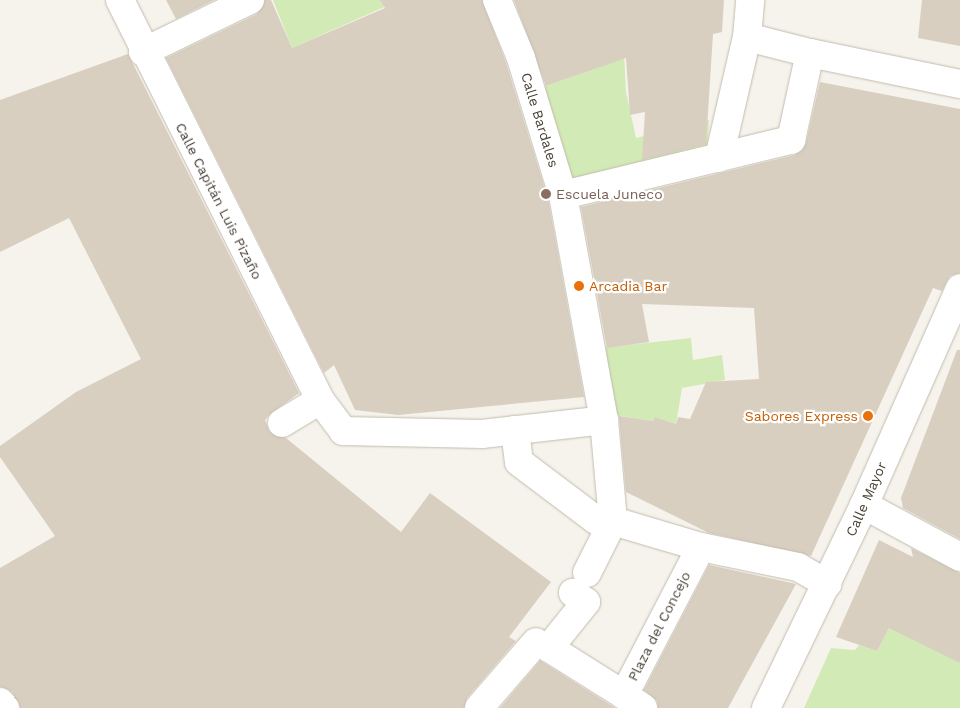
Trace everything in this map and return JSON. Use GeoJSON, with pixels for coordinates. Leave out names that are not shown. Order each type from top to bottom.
{"type":"FeatureCollection","features":[{"type":"Feature","properties":{"kind":"street","name":"Calle Capitán Luis Pizaño"},"geometry":{"type":"LineString","coordinates":[[120,0],[143,52],[320,400],[343,431],[482,434],[515,430]]}},
{"type":"Feature","properties":{"kind":"street"},"geometry":{"type":"LineString","coordinates":[[143,52],[250,0]]}},
{"type":"Feature","properties":{"kind":"street","name":"Calle Bardales"},"geometry":{"type":"LineString","coordinates":[[497,0],[521,58],[562,195],[604,420],[613,521]]}},
{"type":"Feature","properties":{"kind":"street"},"geometry":{"type":"LineString","coordinates":[[719,158],[747,36],[750,0]]}},
{"type":"Feature","properties":{"kind":"street"},"geometry":{"type":"LineString","coordinates":[[747,36],[810,53],[960,84]]}},
{"type":"Feature","properties":{"kind":"street"},"geometry":{"type":"LineString","coordinates":[[562,195],[791,140],[810,53]]}},
{"type":"Feature","properties":{"kind":"street","name":"Calle Mayor"},"geometry":{"type":"LineString","coordinates":[[766,708],[950,330],[960,288]]}},
{"type":"Feature","properties":{"kind":"street"},"geometry":{"type":"LineString","coordinates":[[282,422],[320,400]]}},
{"type":"Feature","properties":{"kind":"street"},"geometry":{"type":"LineString","coordinates":[[604,420],[515,430],[519,462],[596,520],[613,521],[701,547],[798,567],[827,584]]}},
{"type":"Feature","properties":{"kind":"street"},"geometry":{"type":"LineString","coordinates":[[864,505],[960,557]]}},
{"type":"Feature","properties":{"kind":"street","name":"Plaza del Concejo"},"geometry":{"type":"LineString","coordinates":[[613,521],[580,583],[586,602],[549,648],[633,701],[701,547]]}},
{"type":"Feature","properties":{"kind":"street"},"geometry":{"type":"LineString","coordinates":[[479,708],[536,642]]}},
{"type":"Feature","properties":{"kind":"street"},"geometry":{"type":"LineString","coordinates":[[0,702],[5,708]]}},
{"type":"Feature","properties":{"kind":"green space"},"geometry":{"type":"Polygon","coordinates":[[[273,0],[400,0],[292,48],[273,0]]]}},
{"type":"Feature","properties":{"kind":"green space"},"geometry":{"type":"Polygon","coordinates":[[[624,52],[626,92],[636,138],[709,120],[707,155],[571,186],[538,89],[600,67],[624,52]]]}},
{"type":"Feature","properties":{"kind":"green space"},"geometry":{"type":"Polygon","coordinates":[[[691,338],[693,360],[722,355],[725,380],[682,388],[676,424],[655,417],[653,421],[614,415],[601,348],[691,338]]]}},
{"type":"Feature","properties":{"kind":"green space"},"geometry":{"type":"Polygon","coordinates":[[[892,622],[960,663],[960,708],[804,708],[831,648],[855,650],[859,645],[877,651],[892,622]]]}},
{"type":"Feature","properties":{"kind":"building"},"geometry":{"type":"Polygon","coordinates":[[[166,0],[214,0],[176,19],[166,0]]]}},
{"type":"Feature","properties":{"kind":"building"},"geometry":{"type":"Polygon","coordinates":[[[265,0],[271,0],[292,48],[385,8],[380,0],[482,0],[506,63],[548,199],[584,397],[398,415],[355,410],[334,365],[324,373],[166,58],[257,14],[265,0]]]}},
{"type":"Feature","properties":{"kind":"building"},"geometry":{"type":"Polygon","coordinates":[[[514,0],[724,0],[722,32],[713,34],[706,144],[642,160],[645,112],[630,115],[626,58],[546,86],[514,0]]]}},
{"type":"Feature","properties":{"kind":"building"},"geometry":{"type":"Polygon","coordinates":[[[922,0],[960,0],[960,46],[918,38],[922,0]]]}},
{"type":"Feature","properties":{"kind":"building"},"geometry":{"type":"Polygon","coordinates":[[[128,54],[299,393],[265,420],[269,431],[286,438],[401,532],[430,493],[551,582],[509,637],[516,641],[467,698],[464,708],[20,708],[12,692],[0,687],[0,568],[55,536],[0,457],[0,446],[76,392],[141,359],[69,218],[0,252],[0,100],[128,54]]]}},
{"type":"Feature","properties":{"kind":"building"},"geometry":{"type":"Polygon","coordinates":[[[820,82],[960,109],[960,273],[950,276],[942,291],[933,288],[811,556],[709,533],[626,492],[619,416],[653,421],[655,417],[676,424],[678,417],[690,419],[706,382],[759,379],[754,308],[642,304],[649,342],[607,348],[581,207],[795,155],[806,143],[820,82]]]}},
{"type":"Feature","properties":{"kind":"building"},"geometry":{"type":"Polygon","coordinates":[[[957,350],[960,350],[960,539],[903,508],[901,498],[957,350]]]}},
{"type":"Feature","properties":{"kind":"building"},"geometry":{"type":"Polygon","coordinates":[[[879,540],[913,557],[911,548],[960,573],[960,663],[889,628],[877,651],[836,637],[879,540]]]}},
{"type":"Feature","properties":{"kind":"building"},"geometry":{"type":"Polygon","coordinates":[[[709,565],[796,584],[728,708],[658,708],[657,701],[644,690],[709,565]]]}},
{"type":"Feature","properties":{"kind":"building"},"geometry":{"type":"Polygon","coordinates":[[[541,661],[615,708],[500,708],[541,661]]]}},
{"type":"Feature","properties":{"kind":"place","name":"Escuela Juneco"},"geometry":{"type":"Point","coordinates":[546,194]}},
{"type":"Feature","properties":{"kind":"place","name":"Arcadia Bar"},"geometry":{"type":"Point","coordinates":[579,286]}},
{"type":"Feature","properties":{"kind":"place","name":"Sabores Express"},"geometry":{"type":"Point","coordinates":[868,416]}}]}
